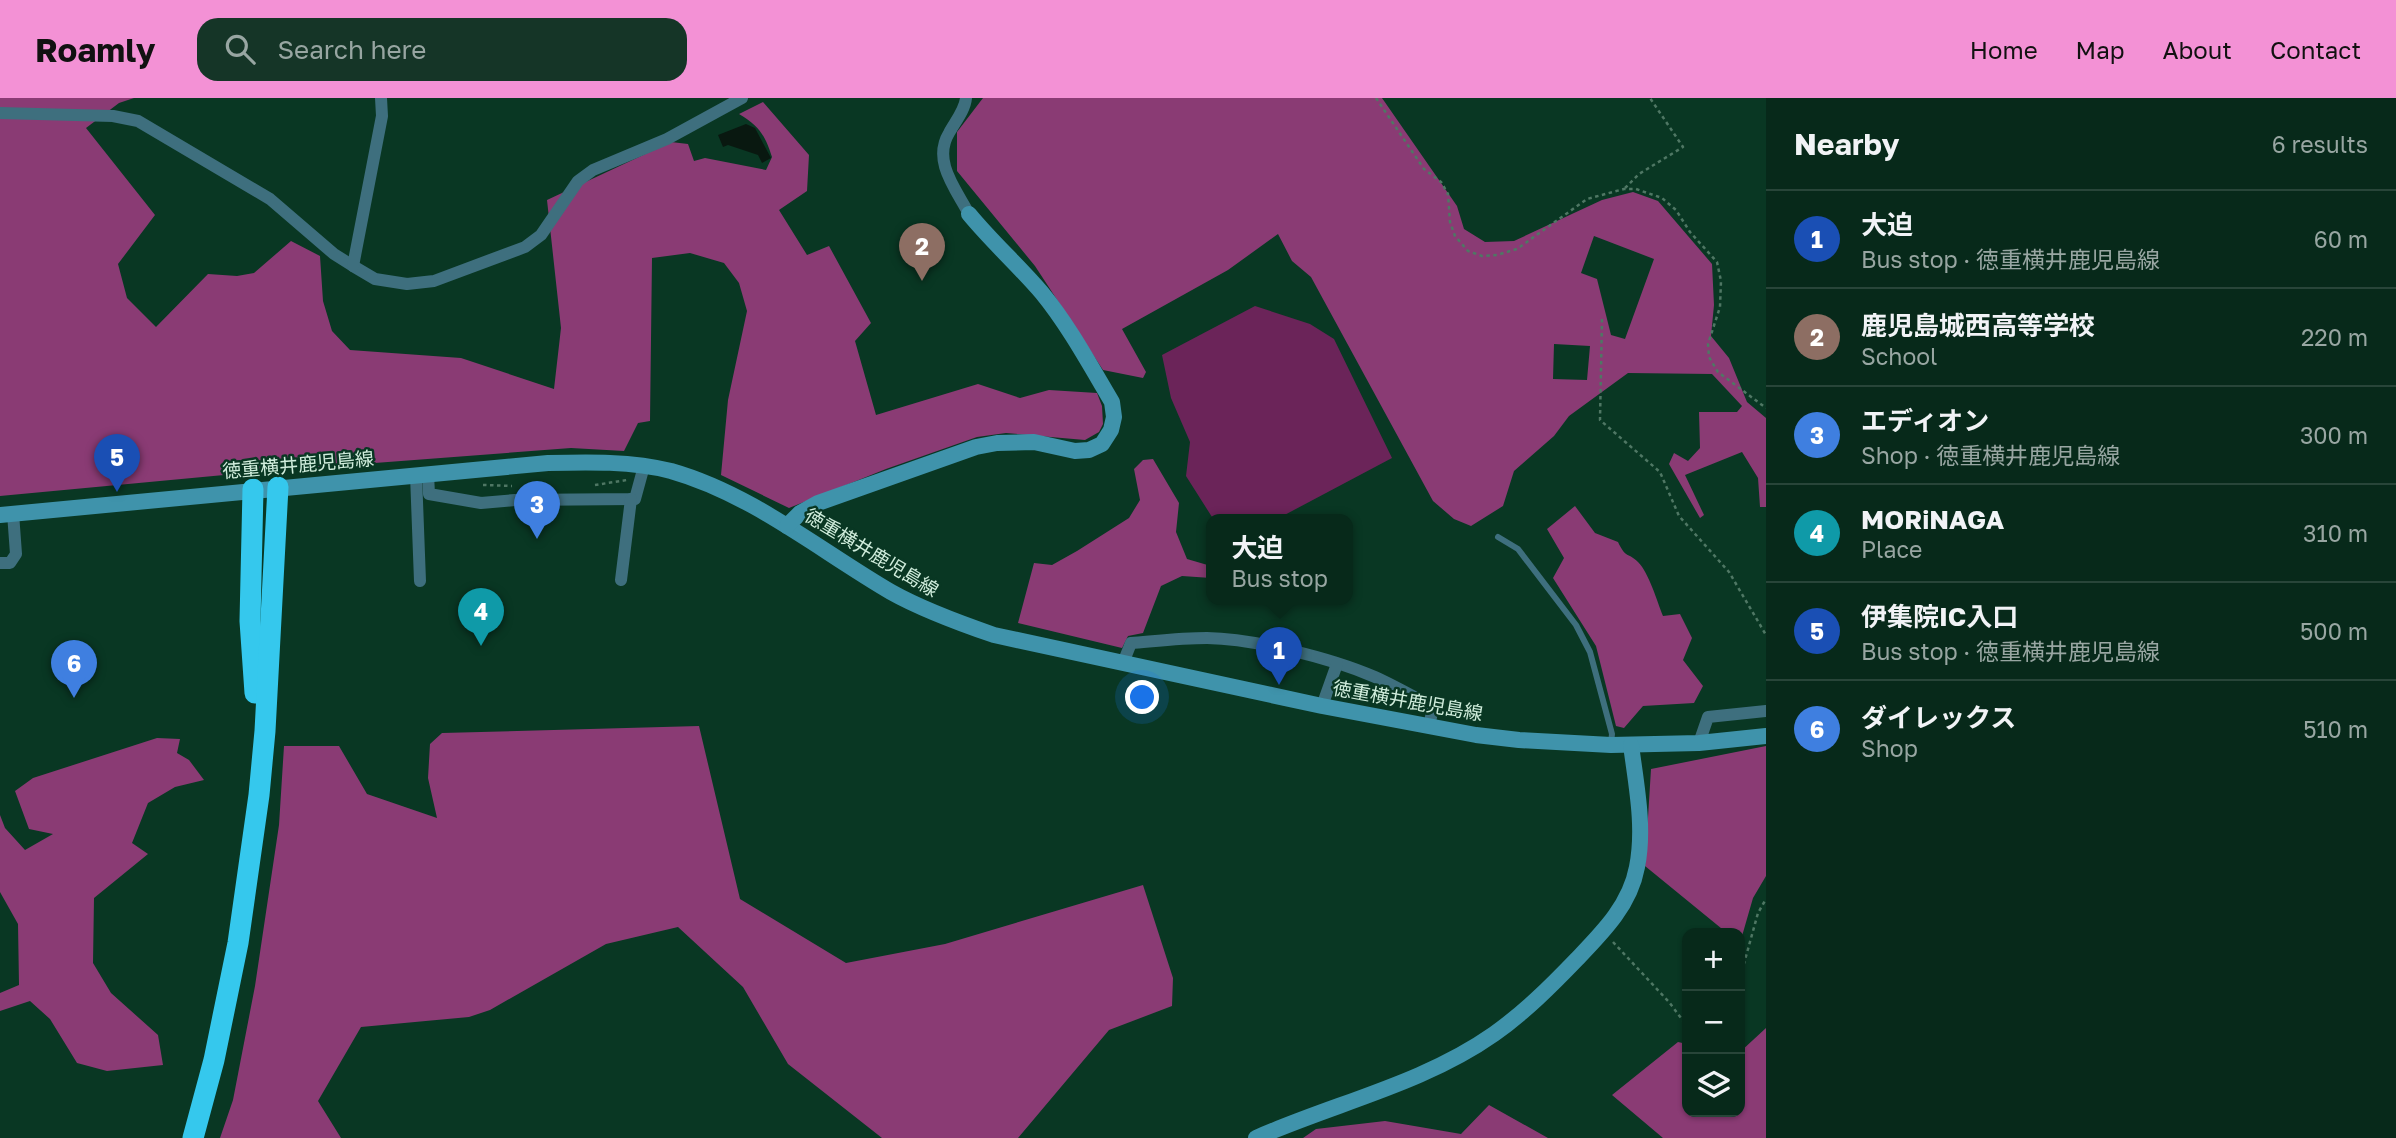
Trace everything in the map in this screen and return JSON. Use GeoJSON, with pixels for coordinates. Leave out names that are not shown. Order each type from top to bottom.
{"type":"FeatureCollection","features":[{"type":"Feature","properties":{"kind":"highway"},"geometry":{"type":"LineString","coordinates":[[193,1138],[214,1060],[238,943],[258,795],[265,731],[278,487]]}},
{"type":"Feature","properties":{"kind":"highway"},"geometry":{"type":"LineString","coordinates":[[253,489],[250,621],[261,754]]}},
{"type":"Feature","properties":{"kind":"main road"},"geometry":{"type":"LineString","coordinates":[[787,526],[800,513],[818,503],[976,447],[1034,442],[1076,451],[1089,450],[1102,444],[1111,430],[1114,417],[1112,401],[1059,316],[1041,292],[969,214]]}},
{"type":"Feature","properties":{"kind":"main road","name":"徳重横井鹿児島線"},"geometry":{"type":"LineString","coordinates":[[6,514],[253,489],[585,462],[692,479],[739,499],[787,526],[892,593],[950,620],[994,635],[1322,706],[1429,727],[1518,740],[1631,745],[1699,743],[1766,736]]}},
{"type":"Feature","properties":{"kind":"main road"},"geometry":{"type":"LineString","coordinates":[[1256,1138],[1296,1120],[1365,1098],[1445,1062],[1493,1035],[1536,1002],[1603,932],[1621,908],[1637,868],[1640,824],[1631,745]]}},
{"type":"Feature","properties":{"kind":"street"},"geometry":{"type":"LineString","coordinates":[[353,266],[382,116],[381,98]]}},
{"type":"Feature","properties":{"kind":"street"},"geometry":{"type":"LineString","coordinates":[[0,113],[113,116],[138,121],[270,199],[334,254],[353,266],[375,279],[407,285],[434,281],[525,247],[541,235],[578,181],[593,170],[667,138],[742,98]]}},
{"type":"Feature","properties":{"kind":"street"},"geometry":{"type":"LineString","coordinates":[[966,98],[961,113],[944,140],[942,150],[948,174],[969,214]]}},
{"type":"Feature","properties":{"kind":"street"},"geometry":{"type":"LineString","coordinates":[[422,474],[429,494],[481,503],[515,500],[635,499],[642,473]]}},
{"type":"Feature","properties":{"kind":"street"},"geometry":{"type":"LineString","coordinates":[[420,581],[422,474]]}},
{"type":"Feature","properties":{"kind":"street"},"geometry":{"type":"LineString","coordinates":[[621,580],[631,499]]}},
{"type":"Feature","properties":{"kind":"street"},"geometry":{"type":"LineString","coordinates":[[0,563],[9,563],[16,554],[6,514]]}},
{"type":"Feature","properties":{"kind":"street"},"geometry":{"type":"LineString","coordinates":[[1123,663],[1131,643],[1208,638],[1242,641],[1337,664],[1376,677],[1433,707],[1429,727]]}},
{"type":"Feature","properties":{"kind":"street"},"geometry":{"type":"LineString","coordinates":[[1322,706],[1337,664]]}},
{"type":"Feature","properties":{"kind":"street"},"geometry":{"type":"LineString","coordinates":[[1699,743],[1708,718],[1766,711]]}},
{"type":"Feature","properties":{"kind":"lane"},"geometry":{"type":"LineString","coordinates":[[1498,537],[1518,549],[1576,625],[1590,652],[1612,734],[1611,745]]}},
{"type":"Feature","properties":{"kind":"path"},"geometry":{"type":"LineString","coordinates":[[1376,98],[1424,169],[1441,183],[1448,194],[1450,222],[1455,236],[1468,251],[1482,256],[1517,249],[1587,199],[1624,189],[1636,189],[1662,198],[1676,210],[1690,232],[1717,261],[1721,281],[1720,307],[1708,344],[1709,357],[1718,372],[1766,408]]}},
{"type":"Feature","properties":{"kind":"path"},"geometry":{"type":"LineString","coordinates":[[1624,189],[1639,174],[1683,147],[1650,98]]}},
{"type":"Feature","properties":{"kind":"path"},"geometry":{"type":"LineString","coordinates":[[1602,319],[1600,420],[1660,472],[1679,516],[1730,572],[1766,635]]}},
{"type":"Feature","properties":{"kind":"path"},"geometry":{"type":"LineString","coordinates":[[595,485],[642,473]]}},
{"type":"Feature","properties":{"kind":"path"},"geometry":{"type":"LineString","coordinates":[[477,485],[516,486]]}},
{"type":"Feature","properties":{"kind":"path"},"geometry":{"type":"LineString","coordinates":[[1745,960],[1758,913],[1766,899]]}},
{"type":"Feature","properties":{"kind":"path"},"geometry":{"type":"LineString","coordinates":[[1603,932],[1682,1020]]}},
{"type":"Feature","properties":{"kind":"shaded area"},"geometry":{"type":"Polygon","coordinates":[[[0,98],[134,98],[119,103],[86,128],[155,215],[118,264],[127,298],[156,327],[208,274],[237,276],[254,273],[291,241],[320,256],[323,301],[332,331],[350,350],[461,358],[554,389],[561,328],[547,200],[671,142],[688,144],[694,161],[705,158],[766,170],[772,157],[767,143],[756,127],[739,114],[763,102],[809,155],[807,191],[779,210],[807,255],[829,246],[871,323],[855,341],[876,415],[978,384],[1020,398],[1049,390],[1097,393],[1102,406],[1103,424],[1099,432],[1085,440],[1006,433],[977,437],[886,469],[789,508],[721,475],[728,400],[747,311],[739,283],[724,263],[690,253],[652,258],[650,421],[638,423],[624,451],[571,448],[256,472],[0,496],[0,98]]]}},
{"type":"Feature","properties":{"kind":"shaded area"},"geometry":{"type":"Polygon","coordinates":[[[983,98],[1382,98],[1457,206],[1464,229],[1485,242],[1514,241],[1602,200],[1633,192],[1658,201],[1712,264],[1714,305],[1711,336],[1729,358],[1747,402],[1766,418],[1766,507],[1760,507],[1758,478],[1742,452],[1685,475],[1704,515],[1700,518],[1669,464],[1674,453],[1688,461],[1700,448],[1699,412],[1737,412],[1742,406],[1712,374],[1628,373],[1569,416],[1554,436],[1514,471],[1503,506],[1471,526],[1454,519],[1433,501],[1311,277],[1292,261],[1278,234],[1228,270],[1122,329],[1146,372],[1143,378],[1103,370],[1035,266],[957,171],[957,132],[983,98]],[[1594,236],[1581,273],[1597,279],[1611,335],[1625,339],[1654,259],[1594,236]],[[1554,344],[1553,379],[1587,380],[1590,346],[1554,344]]]}},
{"type":"Feature","properties":{"kind":"shaded area"},"geometry":{"type":"Polygon","coordinates":[[[746,124],[755,128],[771,158],[762,163],[758,155],[728,145],[723,147],[718,135],[746,124]]]}},
{"type":"Feature","properties":{"kind":"shaded area"},"geometry":{"type":"Polygon","coordinates":[[[1255,306],[1310,324],[1334,339],[1392,458],[1286,514],[1210,514],[1186,476],[1190,442],[1171,398],[1162,355],[1255,306]]]}},
{"type":"Feature","properties":{"kind":"shaded area"},"geometry":{"type":"Polygon","coordinates":[[[1153,459],[1179,503],[1176,532],[1187,559],[1206,565],[1206,578],[1182,576],[1161,586],[1143,633],[1128,636],[1122,648],[1018,623],[1034,563],[1052,565],[1129,518],[1140,500],[1134,469],[1143,460],[1153,459]]]}},
{"type":"Feature","properties":{"kind":"shaded area"},"geometry":{"type":"Polygon","coordinates":[[[1575,506],[1595,533],[1618,542],[1625,553],[1642,567],[1663,616],[1680,614],[1692,638],[1683,660],[1703,686],[1694,703],[1643,706],[1624,728],[1616,726],[1596,646],[1553,578],[1564,558],[1547,529],[1575,506]]]}},
{"type":"Feature","properties":{"kind":"shaded area"},"geometry":{"type":"Polygon","coordinates":[[[699,726],[740,899],[846,963],[945,944],[1143,885],[1173,978],[1172,1006],[1109,1030],[1018,1138],[882,1138],[788,1064],[743,987],[678,927],[606,944],[490,1010],[469,1017],[361,1027],[318,1101],[341,1138],[220,1138],[233,1100],[255,986],[279,825],[284,746],[339,746],[367,794],[437,818],[428,778],[430,744],[442,733],[699,726]]]}},
{"type":"Feature","properties":{"kind":"shaded area"},"geometry":{"type":"Polygon","coordinates":[[[157,738],[180,739],[177,753],[189,760],[204,780],[175,787],[148,803],[132,843],[148,854],[94,898],[93,963],[111,993],[158,1035],[163,1065],[107,1071],[77,1063],[50,1019],[30,1001],[0,1011],[0,993],[19,985],[18,924],[0,892],[0,815],[5,828],[25,850],[53,834],[29,829],[15,791],[33,778],[157,738]]]}},
{"type":"Feature","properties":{"kind":"shaded area"},"geometry":{"type":"Polygon","coordinates":[[[1766,746],[1766,876],[1753,898],[1744,928],[1721,928],[1645,866],[1651,769],[1766,746]]]}},
{"type":"Feature","properties":{"kind":"shaded area"},"geometry":{"type":"Polygon","coordinates":[[[1766,1028],[1766,1138],[1663,1138],[1612,1095],[1678,1042],[1682,1043],[1682,1117],[1745,1117],[1745,1047],[1766,1028]]]}},
{"type":"Feature","properties":{"kind":"shaded area"},"geometry":{"type":"Polygon","coordinates":[[[1489,1105],[1548,1138],[1303,1138],[1316,1129],[1385,1121],[1461,1134],[1489,1105]]]}},
{"type":"Feature","properties":{"kind":"place","name":"鹿児島城西高等学校"},"geometry":{"type":"Point","coordinates":[922,281]}},
{"type":"Feature","properties":{"kind":"place","name":"伊集院IC入口"},"geometry":{"type":"Point","coordinates":[117,492]}},
{"type":"Feature","properties":{"kind":"place","name":"エディオン"},"geometry":{"type":"Point","coordinates":[537,539]}},
{"type":"Feature","properties":{"kind":"place","name":"MORiNAGA"},"geometry":{"type":"Point","coordinates":[481,646]}},
{"type":"Feature","properties":{"kind":"place","name":"大迫"},"geometry":{"type":"Point","coordinates":[1279,685]}},
{"type":"Feature","properties":{"kind":"place","name":"ダイレックス"},"geometry":{"type":"Point","coordinates":[74,698]}}]}
